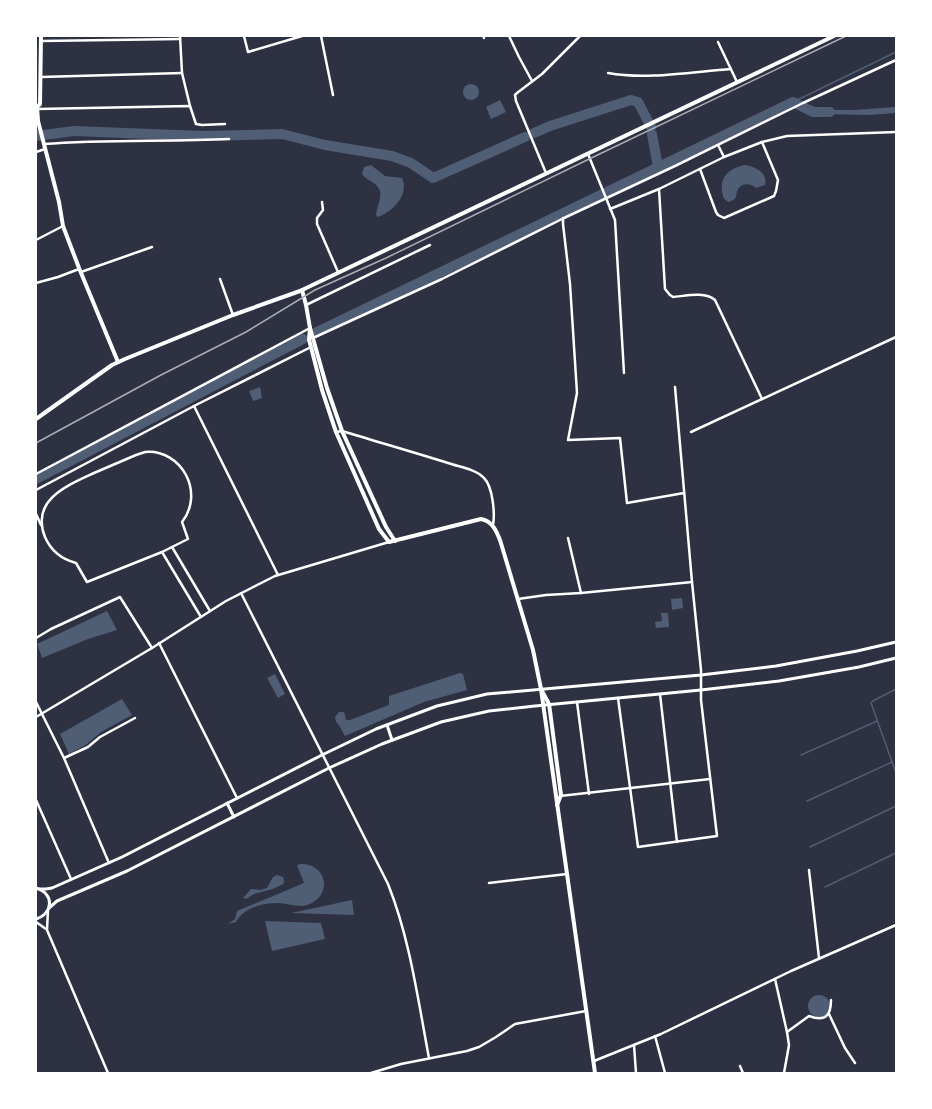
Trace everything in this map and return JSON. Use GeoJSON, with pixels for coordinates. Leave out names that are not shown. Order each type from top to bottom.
{"type":"FeatureCollection","features":[{"type":"Feature","properties":{"kind":"main road"},"geometry":{"type":"LineString","coordinates":[[41,36],[40,104],[36,108],[38,121],[46,149],[63,226],[118,362]]}},
{"type":"Feature","properties":{"kind":"main road"},"geometry":{"type":"LineString","coordinates":[[36,418],[118,362],[233,315],[302,290],[834,36]]}},
{"type":"Feature","properties":{"kind":"main road"},"geometry":{"type":"LineString","coordinates":[[302,290],[310,328],[311,347],[322,390],[336,432],[379,529],[389,542],[481,519],[488,521],[493,525],[500,540],[533,650],[541,689],[595,1073]]}},
{"type":"Feature","properties":{"kind":"main road"},"geometry":{"type":"LineString","coordinates":[[311,339],[342,431],[386,527],[395,541]]}},
{"type":"Feature","properties":{"kind":"main road"},"geometry":{"type":"LineString","coordinates":[[541,689],[549,704],[560,796],[557,807]]}},
{"type":"Feature","properties":{"kind":"street"},"geometry":{"type":"LineString","coordinates":[[244,36],[248,52],[302,36]]}},
{"type":"Feature","properties":{"kind":"street"},"geometry":{"type":"LineString","coordinates":[[321,36],[333,95]]}},
{"type":"Feature","properties":{"kind":"street"},"geometry":{"type":"LineString","coordinates":[[509,36],[532,82]]}},
{"type":"Feature","properties":{"kind":"street"},"geometry":{"type":"LineString","coordinates":[[546,173],[515,98],[517,92],[542,74],[580,36]]}},
{"type":"Feature","properties":{"kind":"street"},"geometry":{"type":"LineString","coordinates":[[41,41],[180,37],[182,73],[196,124],[225,124]]}},
{"type":"Feature","properties":{"kind":"street"},"geometry":{"type":"LineString","coordinates":[[718,42],[737,82]]}},
{"type":"Feature","properties":{"kind":"street"},"geometry":{"type":"LineString","coordinates":[[311,339],[442,279],[605,197],[896,60]]}},
{"type":"Feature","properties":{"kind":"street"},"geometry":{"type":"LineString","coordinates":[[608,73],[623,75],[660,75],[731,69]]}},
{"type":"Feature","properties":{"kind":"street"},"geometry":{"type":"LineString","coordinates":[[41,77],[182,73]]}},
{"type":"Feature","properties":{"kind":"street"},"geometry":{"type":"LineString","coordinates":[[36,108],[190,106]]}},
{"type":"Feature","properties":{"kind":"street"},"geometry":{"type":"LineString","coordinates":[[610,209],[659,189],[724,157],[762,142],[787,136],[896,132]]}},
{"type":"Feature","properties":{"kind":"street"},"geometry":{"type":"LineString","coordinates":[[44,144],[85,141],[183,141],[229,138]]}},
{"type":"Feature","properties":{"kind":"street"},"geometry":{"type":"LineString","coordinates":[[700,168],[716,212],[724,218],[774,196],[778,180],[762,142]]}},
{"type":"Feature","properties":{"kind":"street"},"geometry":{"type":"LineString","coordinates":[[718,145],[724,157]]}},
{"type":"Feature","properties":{"kind":"street"},"geometry":{"type":"LineString","coordinates":[[36,152],[46,149]]}},
{"type":"Feature","properties":{"kind":"street"},"geometry":{"type":"LineString","coordinates":[[588,153],[615,220],[624,373]]}},
{"type":"Feature","properties":{"kind":"street"},"geometry":{"type":"LineString","coordinates":[[659,189],[665,289],[670,295],[673,296],[702,295],[710,296],[715,300],[762,399]]}},
{"type":"Feature","properties":{"kind":"street"},"geometry":{"type":"LineString","coordinates":[[322,202],[323,210],[317,218],[317,224],[338,272]]}},
{"type":"Feature","properties":{"kind":"street"},"geometry":{"type":"LineString","coordinates":[[564,218],[563,224],[570,284],[577,393],[568,440],[620,438],[627,503],[684,493]]}},
{"type":"Feature","properties":{"kind":"street"},"geometry":{"type":"LineString","coordinates":[[36,240],[63,226]]}},
{"type":"Feature","properties":{"kind":"street"},"geometry":{"type":"LineString","coordinates":[[306,304],[430,245]]}},
{"type":"Feature","properties":{"kind":"street"},"geometry":{"type":"LineString","coordinates":[[36,283],[152,247]]}},
{"type":"Feature","properties":{"kind":"street"},"geometry":{"type":"LineString","coordinates":[[220,279],[233,315]]}},
{"type":"Feature","properties":{"kind":"street"},"geometry":{"type":"LineString","coordinates":[[36,474],[310,328]]}},
{"type":"Feature","properties":{"kind":"street"},"geometry":{"type":"LineString","coordinates":[[691,432],[896,337]]}},
{"type":"Feature","properties":{"kind":"street"},"geometry":{"type":"LineString","coordinates":[[36,490],[194,406],[311,347]]}},
{"type":"Feature","properties":{"kind":"street"},"geometry":{"type":"LineString","coordinates":[[618,698],[638,847],[717,836],[701,690],[702,675],[692,582],[675,387]]}},
{"type":"Feature","properties":{"kind":"street"},"geometry":{"type":"LineString","coordinates":[[194,406],[278,575]]}},
{"type":"Feature","properties":{"kind":"street"},"geometry":{"type":"LineString","coordinates":[[336,432],[342,431],[467,469],[484,477],[488,483],[495,514],[493,525]]}},
{"type":"Feature","properties":{"kind":"street"},"geometry":{"type":"LineString","coordinates":[[36,514],[52,549],[62,558],[76,563],[87,582],[162,552],[188,539],[182,522],[190,510],[191,492],[189,484],[181,467],[169,457],[152,452],[136,455],[76,482],[54,495],[45,508],[42,522],[43,529]]}},
{"type":"Feature","properties":{"kind":"street"},"geometry":{"type":"LineString","coordinates":[[568,538],[582,593]]}},
{"type":"Feature","properties":{"kind":"street"},"geometry":{"type":"LineString","coordinates":[[36,717],[241,593],[278,575],[389,542]]}},
{"type":"Feature","properties":{"kind":"street"},"geometry":{"type":"LineString","coordinates":[[172,547],[210,611]]}},
{"type":"Feature","properties":{"kind":"street"},"geometry":{"type":"LineString","coordinates":[[162,552],[200,617]]}},
{"type":"Feature","properties":{"kind":"street"},"geometry":{"type":"LineString","coordinates":[[518,599],[546,595],[582,593],[692,582]]}},
{"type":"Feature","properties":{"kind":"street"},"geometry":{"type":"LineString","coordinates":[[241,593],[322,755],[373,852],[396,903],[404,930],[430,1058]]}},
{"type":"Feature","properties":{"kind":"street"},"geometry":{"type":"LineString","coordinates":[[36,638],[50,629],[120,597],[152,648]]}},
{"type":"Feature","properties":{"kind":"street"},"geometry":{"type":"LineString","coordinates":[[37,888],[52,888],[109,863],[322,755],[387,725],[437,706],[487,694],[702,675],[776,666],[896,642]]}},
{"type":"Feature","properties":{"kind":"street"},"geometry":{"type":"LineString","coordinates":[[159,643],[237,798]]}},
{"type":"Feature","properties":{"kind":"street"},"geometry":{"type":"LineString","coordinates":[[36,919],[42,917],[49,908],[58,901],[127,871],[329,768],[392,740],[441,722],[464,716],[549,704],[778,682],[859,668],[896,658]]}},
{"type":"Feature","properties":{"kind":"street"},"geometry":{"type":"LineString","coordinates":[[660,694],[677,842]]}},
{"type":"Feature","properties":{"kind":"street"},"geometry":{"type":"LineString","coordinates":[[36,702],[64,758],[109,863]]}},
{"type":"Feature","properties":{"kind":"street"},"geometry":{"type":"LineString","coordinates":[[577,702],[589,794]]}},
{"type":"Feature","properties":{"kind":"street"},"geometry":{"type":"LineString","coordinates":[[64,758],[88,747],[100,737],[135,718]]}},
{"type":"Feature","properties":{"kind":"street"},"geometry":{"type":"LineString","coordinates":[[387,725],[392,740]]}},
{"type":"Feature","properties":{"kind":"street"},"geometry":{"type":"LineString","coordinates":[[560,796],[589,794],[710,779]]}},
{"type":"Feature","properties":{"kind":"street"},"geometry":{"type":"LineString","coordinates":[[36,800],[71,879]]}},
{"type":"Feature","properties":{"kind":"street"},"geometry":{"type":"LineString","coordinates":[[227,803],[234,817]]}},
{"type":"Feature","properties":{"kind":"street"},"geometry":{"type":"LineString","coordinates":[[809,870],[819,958]]}},
{"type":"Feature","properties":{"kind":"street"},"geometry":{"type":"LineString","coordinates":[[489,883],[567,874]]}},
{"type":"Feature","properties":{"kind":"street"},"geometry":{"type":"LineString","coordinates":[[37,888],[46,893],[49,898],[47,930],[108,1073]]}},
{"type":"Feature","properties":{"kind":"street"},"geometry":{"type":"LineString","coordinates":[[36,922],[47,930]]}},
{"type":"Feature","properties":{"kind":"street"},"geometry":{"type":"LineString","coordinates":[[593,1062],[661,1034],[819,958],[896,925]]}},
{"type":"Feature","properties":{"kind":"street"},"geometry":{"type":"LineString","coordinates":[[775,979],[789,1045],[784,1073]]}},
{"type":"Feature","properties":{"kind":"street"},"geometry":{"type":"LineString","coordinates":[[831,1000],[829,1013],[845,1048],[855,1063]]}},
{"type":"Feature","properties":{"kind":"street"},"geometry":{"type":"LineString","coordinates":[[371,1073],[401,1064],[467,1051],[479,1047],[515,1024],[586,1011]]}},
{"type":"Feature","properties":{"kind":"street"},"geometry":{"type":"LineString","coordinates":[[787,1032],[810,1016],[821,1018],[825,1017],[829,1013]]}},
{"type":"Feature","properties":{"kind":"street"},"geometry":{"type":"LineString","coordinates":[[655,1036],[665,1073]]}},
{"type":"Feature","properties":{"kind":"street"},"geometry":{"type":"LineString","coordinates":[[634,1045],[636,1073]]}},
{"type":"Feature","properties":{"kind":"street"},"geometry":{"type":"LineString","coordinates":[[740,1066],[743,1073]]}},
{"type":"Feature","properties":{"kind":"water"},"geometry":{"type":"Polygon","coordinates":[[[471,84],[478,89],[479,92],[474,99],[471,100],[464,95],[463,92],[468,85],[471,84]]]}},
{"type":"Feature","properties":{"kind":"water"},"geometry":{"type":"Polygon","coordinates":[[[500,100],[506,112],[491,119],[486,107],[500,100]]]}},
{"type":"Feature","properties":{"kind":"water"},"geometry":{"type":"Polygon","coordinates":[[[810,105],[823,110],[854,110],[896,107],[896,113],[869,115],[821,114],[806,107],[810,105]]]}},
{"type":"Feature","properties":{"kind":"water"},"geometry":{"type":"Polygon","coordinates":[[[371,165],[385,176],[402,178],[404,184],[404,191],[398,202],[389,211],[378,217],[376,215],[380,199],[380,191],[375,184],[362,174],[364,167],[371,165]]]}},
{"type":"Feature","properties":{"kind":"water"},"geometry":{"type":"Polygon","coordinates":[[[745,165],[753,167],[763,173],[765,177],[765,185],[756,188],[752,185],[742,185],[737,190],[735,199],[729,202],[724,198],[722,192],[724,177],[735,168],[745,165]]]}},
{"type":"Feature","properties":{"kind":"water"},"geometry":{"type":"Polygon","coordinates":[[[260,387],[262,398],[253,401],[249,391],[260,387]]]}},
{"type":"Feature","properties":{"kind":"water"},"geometry":{"type":"Polygon","coordinates":[[[682,598],[683,608],[672,610],[671,599],[682,598]]]}},
{"type":"Feature","properties":{"kind":"water"},"geometry":{"type":"Polygon","coordinates":[[[107,611],[117,630],[88,639],[42,658],[37,644],[107,611]]]}},
{"type":"Feature","properties":{"kind":"water"},"geometry":{"type":"Polygon","coordinates":[[[661,613],[668,613],[669,627],[656,628],[655,622],[662,621],[661,613]]]}},
{"type":"Feature","properties":{"kind":"water"},"geometry":{"type":"Polygon","coordinates":[[[460,673],[463,674],[467,690],[424,702],[345,736],[336,722],[335,717],[339,712],[344,712],[346,720],[350,720],[389,705],[389,696],[460,673]]]}},
{"type":"Feature","properties":{"kind":"water"},"geometry":{"type":"Polygon","coordinates":[[[275,674],[285,694],[278,698],[267,678],[275,674]]]}},
{"type":"Feature","properties":{"kind":"water"},"geometry":{"type":"Polygon","coordinates":[[[122,699],[132,715],[101,732],[87,744],[69,754],[60,734],[122,699]]]}},
{"type":"Feature","properties":{"kind":"water"},"geometry":{"type":"Polygon","coordinates":[[[297,865],[309,865],[320,873],[324,885],[319,898],[304,906],[279,903],[252,908],[239,917],[236,922],[228,924],[235,919],[237,911],[304,883],[297,865]]]}},
{"type":"Feature","properties":{"kind":"water"},"geometry":{"type":"Polygon","coordinates":[[[277,875],[283,877],[283,884],[273,889],[254,894],[246,899],[243,898],[251,889],[260,890],[267,888],[273,877],[277,875]]]}},
{"type":"Feature","properties":{"kind":"water"},"geometry":{"type":"Polygon","coordinates":[[[352,900],[354,915],[291,913],[352,900]]]}},
{"type":"Feature","properties":{"kind":"water"},"geometry":{"type":"Polygon","coordinates":[[[265,921],[321,923],[325,939],[272,951],[265,921]]]}},
{"type":"Feature","properties":{"kind":"water"},"geometry":{"type":"Polygon","coordinates":[[[819,995],[823,996],[829,1002],[829,1010],[823,1016],[819,1017],[815,1016],[809,1010],[808,1006],[809,1002],[815,996],[819,995]]]}},
{"type":"Feature","properties":{"kind":"waterway"},"geometry":{"type":"LineString","coordinates":[[793,102],[896,52]]}},
{"type":"Feature","properties":{"kind":"waterway"},"geometry":{"type":"LineString","coordinates":[[534,133],[550,126],[631,100],[638,102],[651,127]]}},
{"type":"Feature","properties":{"kind":"waterway"},"geometry":{"type":"LineString","coordinates":[[315,333],[793,102],[813,112],[830,112]]}},
{"type":"Feature","properties":{"kind":"waterway"},"geometry":{"type":"LineString","coordinates":[[36,136],[74,131],[203,136],[282,134],[325,145],[392,156],[411,163],[433,178],[525,137]]}},
{"type":"Feature","properties":{"kind":"waterway"},"geometry":{"type":"LineString","coordinates":[[652,134],[658,167]]}},
{"type":"Feature","properties":{"kind":"waterway"},"geometry":{"type":"LineString","coordinates":[[36,479],[303,339]]}},
{"type":"Feature","properties":{"kind":"waterway"},"geometry":{"type":"LineString","coordinates":[[896,689],[871,703],[896,773]]}},
{"type":"Feature","properties":{"kind":"waterway"},"geometry":{"type":"LineString","coordinates":[[801,755],[877,721]]}},
{"type":"Feature","properties":{"kind":"waterway"},"geometry":{"type":"LineString","coordinates":[[807,801],[892,762]]}},
{"type":"Feature","properties":{"kind":"waterway"},"geometry":{"type":"LineString","coordinates":[[810,847],[896,806]]}},
{"type":"Feature","properties":{"kind":"waterway"},"geometry":{"type":"LineString","coordinates":[[825,887],[896,853]]}},
{"type":"Feature","properties":{"kind":"railway"},"geometry":{"type":"LineString","coordinates":[[36,443],[161,375],[246,332],[315,290],[386,258],[846,36]]}}]}
